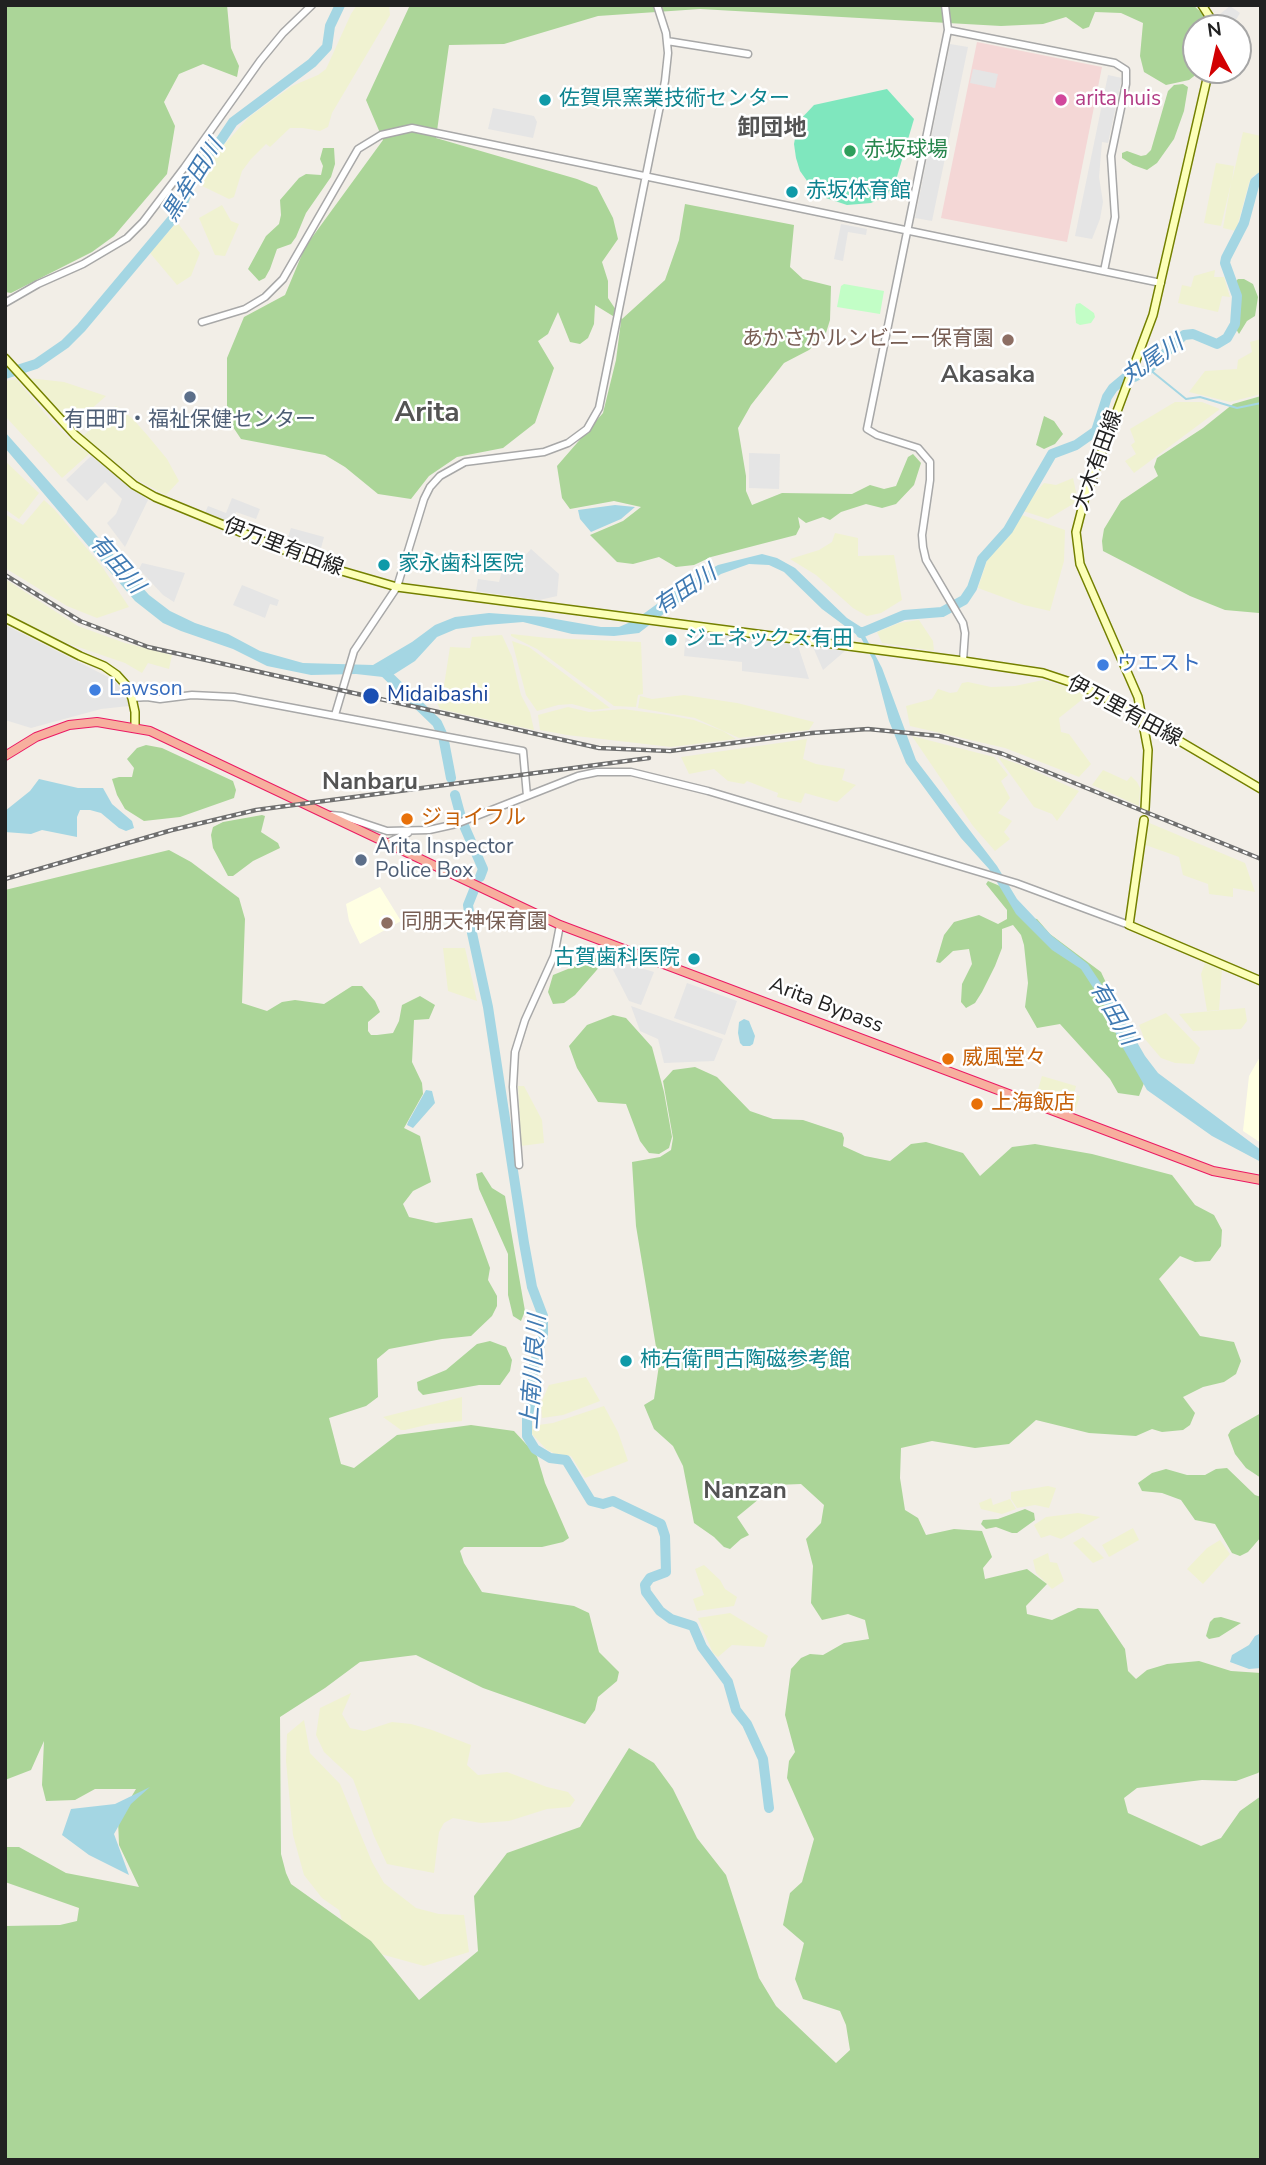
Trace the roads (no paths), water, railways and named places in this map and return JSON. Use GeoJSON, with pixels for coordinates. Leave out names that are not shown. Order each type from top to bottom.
{"type":"FeatureCollection","features":[{"type":"Feature","properties":{"kind":"highway","name":"Arita Bypass"},"geometry":{"type":"LineString","coordinates":[[5,756],[36,737],[69,725],[97,722],[135,726],[182,744],[560,925],[1213,1171],[1261,1180]]}},
{"type":"Feature","properties":{"kind":"main road","name":"大木有田線"},"geometry":{"type":"LineString","coordinates":[[1145,809],[1148,750],[1138,697],[1080,564],[1076,531],[1085,497],[1153,315],[1206,84]]}},
{"type":"Feature","properties":{"kind":"main road","name":"伊万里有田線"},"geometry":{"type":"LineString","coordinates":[[5,358],[75,435],[134,485],[155,497],[321,565],[397,586],[963,661],[1055,676],[1096,692],[1261,789]]}},
{"type":"Feature","properties":{"kind":"main road"},"geometry":{"type":"LineString","coordinates":[[5,618],[104,666],[117,675],[132,698],[135,726]]}},
{"type":"Feature","properties":{"kind":"main road"},"geometry":{"type":"LineString","coordinates":[[1144,820],[1129,925],[1261,981]]}},
{"type":"Feature","properties":{"kind":"street"},"geometry":{"type":"LineString","coordinates":[[5,303],[37,284],[113,248],[143,222],[260,61],[283,33],[312,5]]}},
{"type":"Feature","properties":{"kind":"street"},"geometry":{"type":"LineString","coordinates":[[335,715],[352,657],[364,633],[397,586],[424,499],[439,476],[465,462],[557,448],[579,435],[592,420],[601,398],[665,80],[667,41],[657,5]]}},
{"type":"Feature","properties":{"kind":"street"},"geometry":{"type":"LineString","coordinates":[[945,5],[948,30],[867,429],[877,435],[918,448],[930,462],[923,547],[926,560],[962,623],[965,633],[963,661]]}},
{"type":"Feature","properties":{"kind":"street"},"geometry":{"type":"LineString","coordinates":[[948,30],[1115,63],[1126,70],[1128,76],[1111,156],[1115,217],[1104,271]]}},
{"type":"Feature","properties":{"kind":"street"},"geometry":{"type":"LineString","coordinates":[[667,41],[748,54]]}},
{"type":"Feature","properties":{"kind":"street"},"geometry":{"type":"LineString","coordinates":[[202,322],[245,309],[265,297],[283,279],[358,149],[381,135],[412,128],[1161,283]]}},
{"type":"Feature","properties":{"kind":"street"},"geometry":{"type":"LineString","coordinates":[[132,698],[217,695],[523,751],[527,796]]}},
{"type":"Feature","properties":{"kind":"street"},"geometry":{"type":"LineString","coordinates":[[330,815],[342,816],[387,831],[410,832],[456,824],[578,776],[597,772],[631,772],[720,795],[1016,883],[1129,925]]}},
{"type":"Feature","properties":{"kind":"street"},"geometry":{"type":"LineString","coordinates":[[387,843],[410,832]]}},
{"type":"Feature","properties":{"kind":"street"},"geometry":{"type":"LineString","coordinates":[[520,1164],[513,1087],[515,1052],[525,1020],[554,956],[560,925]]}},
{"type":"Feature","properties":{"kind":"water","name":"有田川"},"geometry":{"type":"Polygon","coordinates":[[[5,432],[149,595],[170,611],[195,623],[228,634],[260,651],[303,663],[373,665],[435,625],[455,617],[489,613],[619,627],[635,620],[683,585],[718,565],[762,554],[777,558],[795,568],[847,618],[861,627],[867,627],[864,634],[882,668],[916,760],[997,866],[1017,899],[1052,936],[1088,964],[1158,1073],[1261,1150],[1261,1162],[1212,1136],[1147,1090],[1119,1041],[1105,1006],[1081,969],[1052,950],[1016,914],[989,869],[961,838],[906,763],[889,721],[873,660],[861,638],[822,609],[784,572],[769,565],[749,564],[721,574],[688,595],[639,633],[614,636],[572,634],[523,622],[486,625],[456,629],[437,637],[415,661],[393,675],[311,675],[267,666],[233,649],[181,631],[163,623],[135,601],[5,448],[5,432]]]}},
{"type":"Feature","properties":{"kind":"water"},"geometry":{"type":"Polygon","coordinates":[[[615,505],[635,507],[621,519],[591,532],[580,519],[578,510],[615,505]]]}},
{"type":"Feature","properties":{"kind":"water"},"geometry":{"type":"Polygon","coordinates":[[[39,779],[78,788],[103,788],[112,804],[132,821],[134,828],[126,831],[101,813],[80,810],[77,817],[77,837],[42,830],[31,834],[5,832],[5,811],[30,791],[39,779]]]}},
{"type":"Feature","properties":{"kind":"water"},"geometry":{"type":"Polygon","coordinates":[[[744,1019],[749,1021],[755,1036],[750,1046],[740,1043],[739,1022],[744,1019]]]}},
{"type":"Feature","properties":{"kind":"water"},"geometry":{"type":"Polygon","coordinates":[[[426,1090],[432,1091],[435,1103],[413,1128],[407,1125],[408,1122],[426,1090]]]}},
{"type":"Feature","properties":{"kind":"water"},"geometry":{"type":"Polygon","coordinates":[[[1261,1633],[1261,1668],[1249,1669],[1230,1662],[1232,1655],[1249,1645],[1255,1636],[1261,1633]]]}},
{"type":"Feature","properties":{"kind":"water"},"geometry":{"type":"Polygon","coordinates":[[[150,1787],[131,1804],[114,1834],[129,1875],[89,1855],[62,1835],[71,1809],[115,1804],[150,1787]]]}},
{"type":"Feature","properties":{"kind":"waterway","name":"黒牟田川"},"geometry":{"type":"LineString","coordinates":[[5,374],[36,364],[65,344],[81,328],[180,210],[191,183],[233,122],[312,63],[327,47],[330,26],[340,5]]}},
{"type":"Feature","properties":{"kind":"waterway","name":"丸尾川"},"geometry":{"type":"LineString","coordinates":[[861,633],[904,615],[942,612],[964,600],[972,588],[982,559],[1008,530],[1052,454],[1076,445],[1096,431],[1107,397],[1113,388],[1125,378],[1134,377],[1149,369],[1184,335],[1193,334],[1217,344],[1227,338],[1235,324],[1237,296],[1225,263],[1226,258],[1244,223],[1255,182],[1261,177]]}},
{"type":"Feature","properties":{"kind":"waterway"},"geometry":{"type":"LineString","coordinates":[[1149,369],[1186,399],[1200,397],[1237,408],[1261,403]]}},
{"type":"Feature","properties":{"kind":"waterway","name":"上南川良川"},"geometry":{"type":"LineString","coordinates":[[380,668],[437,723],[443,736],[451,778]]}},
{"type":"Feature","properties":{"kind":"waterway","name":"上南川良川"},"geometry":{"type":"LineString","coordinates":[[455,795],[462,821],[483,869],[480,877]]}},
{"type":"Feature","properties":{"kind":"waterway","name":"上南川良川"},"geometry":{"type":"LineString","coordinates":[[474,890],[468,905],[472,933],[488,1007],[532,1287],[543,1316],[543,1335],[534,1365],[527,1436],[535,1449],[550,1458],[566,1460],[591,1501],[603,1504],[613,1501],[661,1524],[665,1536],[666,1572],[650,1578],[645,1585],[646,1592],[660,1611],[671,1619],[693,1626],[702,1647],[728,1682],[736,1710],[747,1724],[763,1759],[769,1808]]}},
{"type":"Feature","properties":{"kind":"railway"},"geometry":{"type":"LineString","coordinates":[[5,575],[80,621],[148,647],[599,748],[670,751],[812,733],[868,729],[939,736],[1003,754],[1261,859]]}},
{"type":"Feature","properties":{"kind":"railway"},"geometry":{"type":"LineString","coordinates":[[5,879],[172,830],[256,810],[649,758]]}},
{"type":"Feature","properties":{"kind":"place","name":"佐賀県窯業技術センター"},"geometry":{"type":"Point","coordinates":[545,100]}},
{"type":"Feature","properties":{"kind":"place","name":"arita huis"},"geometry":{"type":"Point","coordinates":[1061,100]}},
{"type":"Feature","properties":{"kind":"place","name":"赤坂球場"},"geometry":{"type":"Point","coordinates":[850,151]}},
{"type":"Feature","properties":{"kind":"place","name":"赤坂体育館"},"geometry":{"type":"Point","coordinates":[792,192]}},
{"type":"Feature","properties":{"kind":"place","name":"あかさかルンビニー保育園"},"geometry":{"type":"Point","coordinates":[1008,340]}},
{"type":"Feature","properties":{"kind":"place","name":"有田町・福祉保健センター"},"geometry":{"type":"Point","coordinates":[190,397]}},
{"type":"Feature","properties":{"kind":"place","name":"家永歯科医院"},"geometry":{"type":"Point","coordinates":[384,565]}},
{"type":"Feature","properties":{"kind":"place","name":"ジェネックス有田"},"geometry":{"type":"Point","coordinates":[671,640]}},
{"type":"Feature","properties":{"kind":"place","name":"ウエスト"},"geometry":{"type":"Point","coordinates":[1103,665]}},
{"type":"Feature","properties":{"kind":"place","name":"Lawson"},"geometry":{"type":"Point","coordinates":[95,690]}},
{"type":"Feature","properties":{"kind":"place","name":"Midaibashi"},"geometry":{"type":"Point","coordinates":[371,696]}},
{"type":"Feature","properties":{"kind":"place","name":"ジョイフル"},"geometry":{"type":"Point","coordinates":[407,819]}},
{"type":"Feature","properties":{"kind":"place","name":"Arita Inspector Police Box"},"geometry":{"type":"Point","coordinates":[361,860]}},
{"type":"Feature","properties":{"kind":"place","name":"同朋天神保育園"},"geometry":{"type":"Point","coordinates":[387,923]}},
{"type":"Feature","properties":{"kind":"place","name":"古賀歯科医院"},"geometry":{"type":"Point","coordinates":[694,959]}},
{"type":"Feature","properties":{"kind":"place","name":"威風堂々"},"geometry":{"type":"Point","coordinates":[948,1059]}},
{"type":"Feature","properties":{"kind":"place","name":"上海飯店"},"geometry":{"type":"Point","coordinates":[977,1104]}},
{"type":"Feature","properties":{"kind":"place","name":"柿右衛門古陶磁参考館"},"geometry":{"type":"Point","coordinates":[626,1361]}},
{"type":"Feature","properties":{"kind":"district","name":"卸団地"},"geometry":{"type":"Point","coordinates":[772,129]}},
{"type":"Feature","properties":{"kind":"district","name":"Akasaka"},"geometry":{"type":"Point","coordinates":[988,376]}},
{"type":"Feature","properties":{"kind":"district","name":"Arita"},"geometry":{"type":"Point","coordinates":[427,414]}},
{"type":"Feature","properties":{"kind":"district","name":"Nanbaru"},"geometry":{"type":"Point","coordinates":[370,783]}},
{"type":"Feature","properties":{"kind":"district","name":"Nanzan"},"geometry":{"type":"Point","coordinates":[745,1492]}}]}
